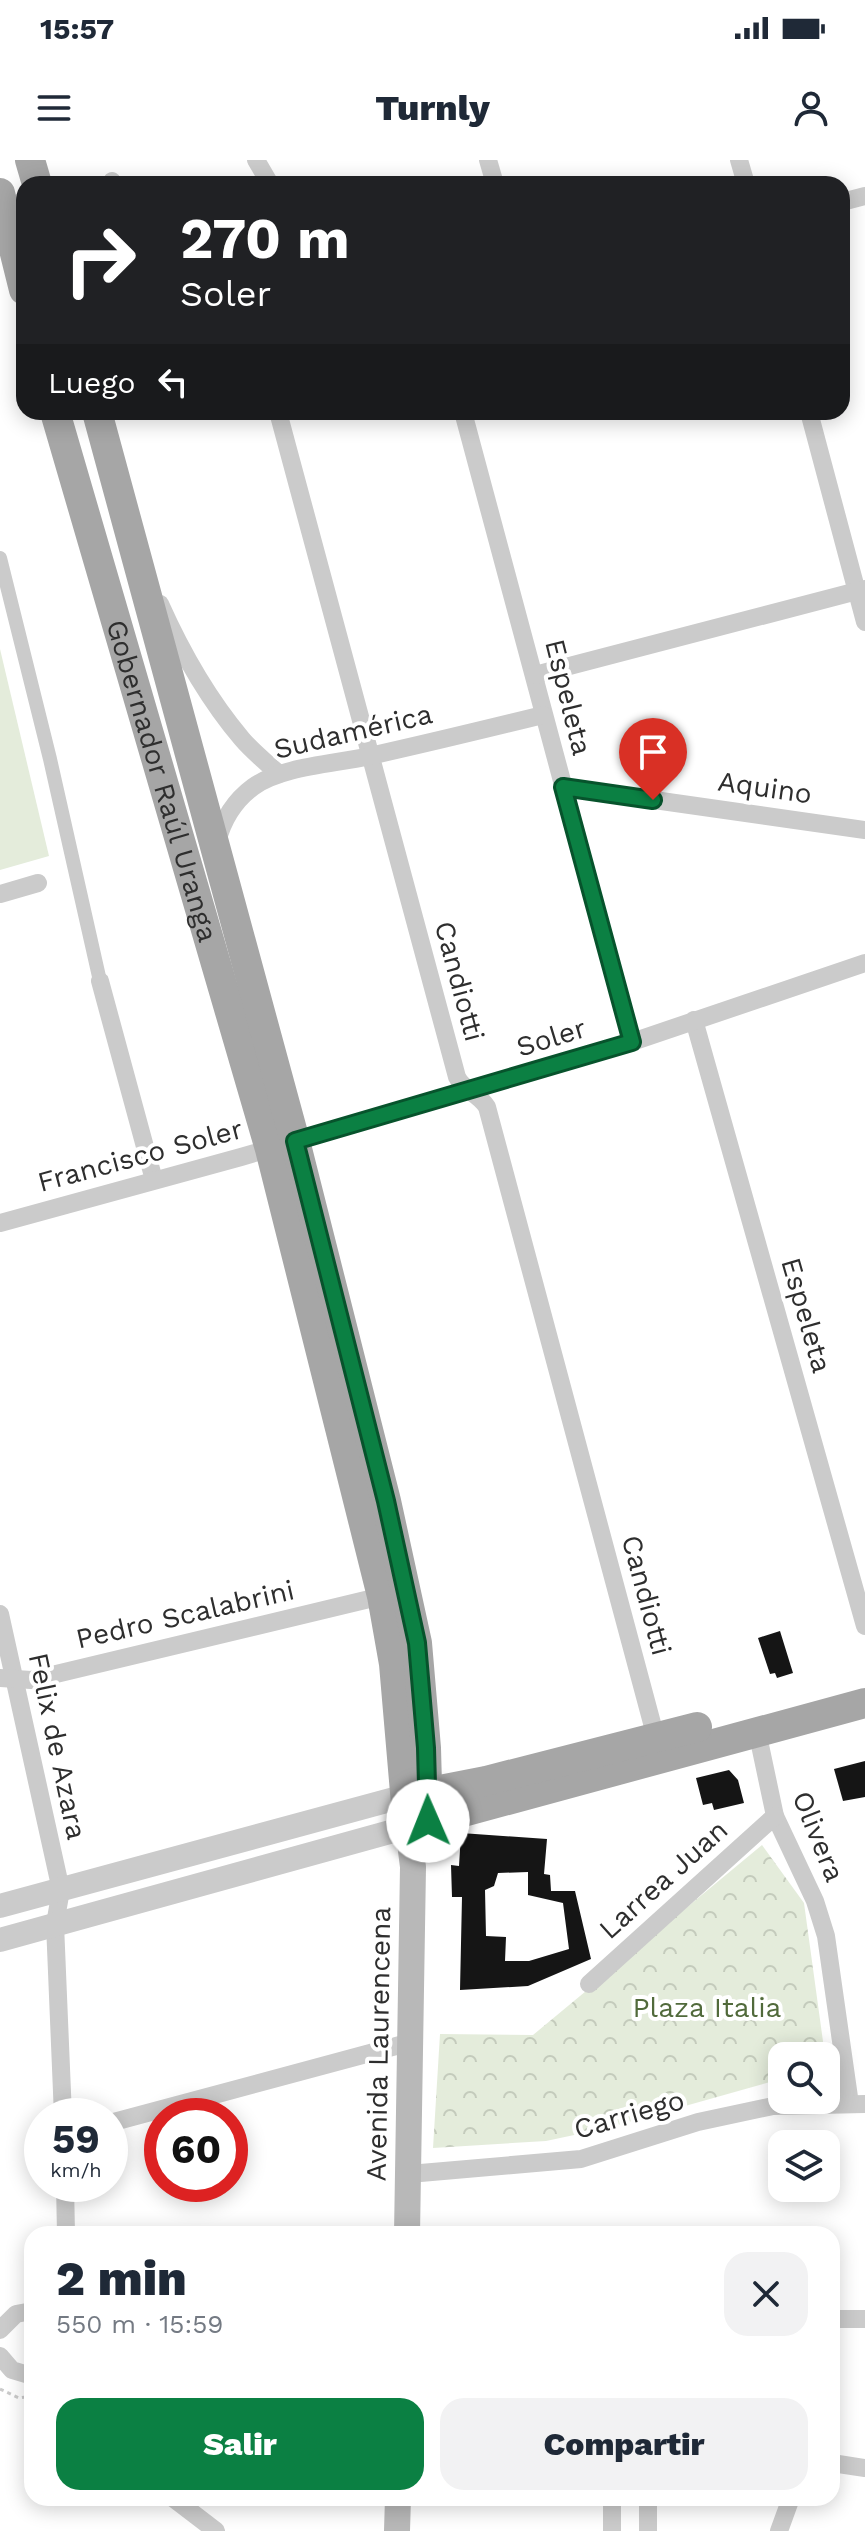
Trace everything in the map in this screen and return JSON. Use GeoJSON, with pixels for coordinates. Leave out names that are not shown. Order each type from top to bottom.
{"type":"FeatureCollection","features":[{"type":"Feature","properties":{"kind":"main road"},"geometry":{"type":"LineString","coordinates":[[0,193],[16,258]]}},
{"type":"Feature","properties":{"kind":"main road","name":"Gobernador Raúl Uranga"},"geometry":{"type":"LineString","coordinates":[[57,420],[282,1145]]}},
{"type":"Feature","properties":{"kind":"main road","name":"Gobernador Raúl Uranga"},"geometry":{"type":"LineString","coordinates":[[99,420],[215,852],[282,1145]]}},
{"type":"Feature","properties":{"kind":"main road"},"geometry":{"type":"LineString","coordinates":[[282,1145],[382,1596],[416,1818]]}},
{"type":"Feature","properties":{"kind":"main road"},"geometry":{"type":"LineString","coordinates":[[282,1145],[405,1582],[417,1643],[422,1694],[416,1818]]}},
{"type":"Feature","properties":{"kind":"main road"},"geometry":{"type":"LineString","coordinates":[[416,1818],[486,1781],[865,1683]]}},
{"type":"Feature","properties":{"kind":"main road"},"geometry":{"type":"LineString","coordinates":[[416,1818],[865,1703]]}},
{"type":"Feature","properties":{"kind":"main road","name":"Avenida Laurencena"},"geometry":{"type":"LineString","coordinates":[[407,2226],[416,1818]]}},
{"type":"Feature","properties":{"kind":"main road"},"geometry":{"type":"LineString","coordinates":[[397,2531],[398,2506]]}},
{"type":"Feature","properties":{"kind":"street","name":"Candiotti"},"geometry":{"type":"LineString","coordinates":[[280,420],[457,1077],[487,1107],[656,1738]]}},
{"type":"Feature","properties":{"kind":"street","name":"Espeleta"},"geometry":{"type":"LineString","coordinates":[[465,420],[632,1042]]}},
{"type":"Feature","properties":{"kind":"street"},"geometry":{"type":"LineString","coordinates":[[811,420],[861,590],[865,622]]}},
{"type":"Feature","properties":{"kind":"street"},"geometry":{"type":"LineString","coordinates":[[131,537],[165,615],[207,690],[242,739],[279,774]]}},
{"type":"Feature","properties":{"kind":"street"},"geometry":{"type":"LineString","coordinates":[[0,558],[50,759],[100,981],[154,1180]]}},
{"type":"Feature","properties":{"kind":"street"},"geometry":{"type":"LineString","coordinates":[[535,675],[861,590]]}},
{"type":"Feature","properties":{"kind":"street","name":"Sudamérica"},"geometry":{"type":"LineString","coordinates":[[215,852],[221,826],[234,803],[255,785],[279,774],[543,715]]}},
{"type":"Feature","properties":{"kind":"street","name":"Aquino"},"geometry":{"type":"LineString","coordinates":[[563,787],[865,830]]}},
{"type":"Feature","properties":{"kind":"street"},"geometry":{"type":"LineString","coordinates":[[0,894],[38,883]]}},
{"type":"Feature","properties":{"kind":"street","name":"Soler"},"geometry":{"type":"LineString","coordinates":[[282,1145],[632,1042],[865,963]]}},
{"type":"Feature","properties":{"kind":"street","name":"Espeleta"},"geometry":{"type":"LineString","coordinates":[[694,1020],[865,1626]]}},
{"type":"Feature","properties":{"kind":"street","name":"Francisco Soler"},"geometry":{"type":"LineString","coordinates":[[0,1223],[282,1145]]}},
{"type":"Feature","properties":{"kind":"street","name":"Pedro Scalabrini"},"geometry":{"type":"LineString","coordinates":[[8,1678],[31,1680],[382,1596]]}},
{"type":"Feature","properties":{"kind":"street","name":"Felix de Azara"},"geometry":{"type":"LineString","coordinates":[[0,1614],[8,1678],[61,1890]]}},
{"type":"Feature","properties":{"kind":"street","name":"Olivera"},"geometry":{"type":"LineString","coordinates":[[757,1731],[775,1816],[815,1901],[826,1936],[857,2104]]}},
{"type":"Feature","properties":{"kind":"street","name":"Larrea Juan"},"geometry":{"type":"LineString","coordinates":[[589,1984],[775,1816]]}},
{"type":"Feature","properties":{"kind":"street"},"geometry":{"type":"LineString","coordinates":[[0,1906],[61,1890],[416,1818]]}},
{"type":"Feature","properties":{"kind":"street"},"geometry":{"type":"LineString","coordinates":[[0,1940],[416,1818]]}},
{"type":"Feature","properties":{"kind":"street"},"geometry":{"type":"LineString","coordinates":[[61,1890],[55,1924],[62,2098]]}},
{"type":"Feature","properties":{"kind":"street"},"geometry":{"type":"LineString","coordinates":[[128,2118],[411,2042]]}},
{"type":"Feature","properties":{"kind":"street","name":"Carriego"},"geometry":{"type":"LineString","coordinates":[[409,2174],[581,2159],[741,2111],[773,2106],[857,2104]]}},
{"type":"Feature","properties":{"kind":"street"},"geometry":{"type":"LineString","coordinates":[[65,2202],[66,2226]]}},
{"type":"Feature","properties":{"kind":"street"},"geometry":{"type":"LineString","coordinates":[[1,2329],[16,2314],[24,2312]]}},
{"type":"Feature","properties":{"kind":"street"},"geometry":{"type":"LineString","coordinates":[[840,2319],[865,2319]]}},
{"type":"Feature","properties":{"kind":"street"},"geometry":{"type":"LineString","coordinates":[[4,2366],[24,2373]]}},
{"type":"Feature","properties":{"kind":"street"},"geometry":{"type":"LineString","coordinates":[[840,2464],[865,2468]]}},
{"type":"Feature","properties":{"kind":"street"},"geometry":{"type":"LineString","coordinates":[[183,2506],[216,2531]]}},
{"type":"Feature","properties":{"kind":"street"},"geometry":{"type":"LineString","coordinates":[[612,2506],[612,2531]]}},
{"type":"Feature","properties":{"kind":"street"},"geometry":{"type":"LineString","coordinates":[[648,2506],[648,2531]]}},
{"type":"Feature","properties":{"kind":"street"},"geometry":{"type":"LineString","coordinates":[[779,2531],[788,2506]]}},
{"type":"Feature","properties":{"kind":"path"},"geometry":{"type":"LineString","coordinates":[[0,2389],[24,2397]]}},
{"type":"Feature","properties":{"kind":"green space"},"geometry":{"type":"Polygon","coordinates":[[[0,649],[49,856],[0,870],[0,649]]]}},
{"type":"Feature","properties":{"kind":"green space","name":"Plaza Italia"},"geometry":{"type":"Polygon","coordinates":[[[762,1845],[804,1903],[823,2042],[768,2042],[768,2083],[607,2128],[546,2141],[433,2148],[440,2034],[533,2035],[762,1845]]]}},
{"type":"Feature","properties":{"kind":"building"},"geometry":{"type":"Polygon","coordinates":[[[780,1631],[793,1673],[777,1678],[775,1673],[770,1674],[758,1638],[780,1631]]]}},
{"type":"Feature","properties":{"kind":"building"},"geometry":{"type":"Polygon","coordinates":[[[865,1761],[865,1797],[843,1801],[834,1769],[865,1761]]]}},
{"type":"Feature","properties":{"kind":"building"},"geometry":{"type":"Polygon","coordinates":[[[729,1770],[738,1780],[744,1803],[714,1810],[712,1803],[703,1805],[696,1778],[729,1770]]]}},
{"type":"Feature","properties":{"kind":"building"},"geometry":{"type":"Polygon","coordinates":[[[461,1833],[547,1839],[544,1874],[550,1875],[551,1891],[575,1891],[591,1959],[528,1986],[460,1990],[462,1897],[452,1897],[451,1865],[459,1866],[461,1833]],[[528,1872],[498,1873],[494,1886],[485,1890],[486,1936],[506,1937],[505,1961],[529,1961],[569,1949],[563,1903],[528,1895],[528,1872]]]}},
{"type":"Feature","properties":{"kind":"route"},"geometry":{"type":"LineString","coordinates":[[428,1821],[426,1748],[417,1643],[386,1501],[295,1141],[632,1042],[563,787],[653,800]]}}]}
